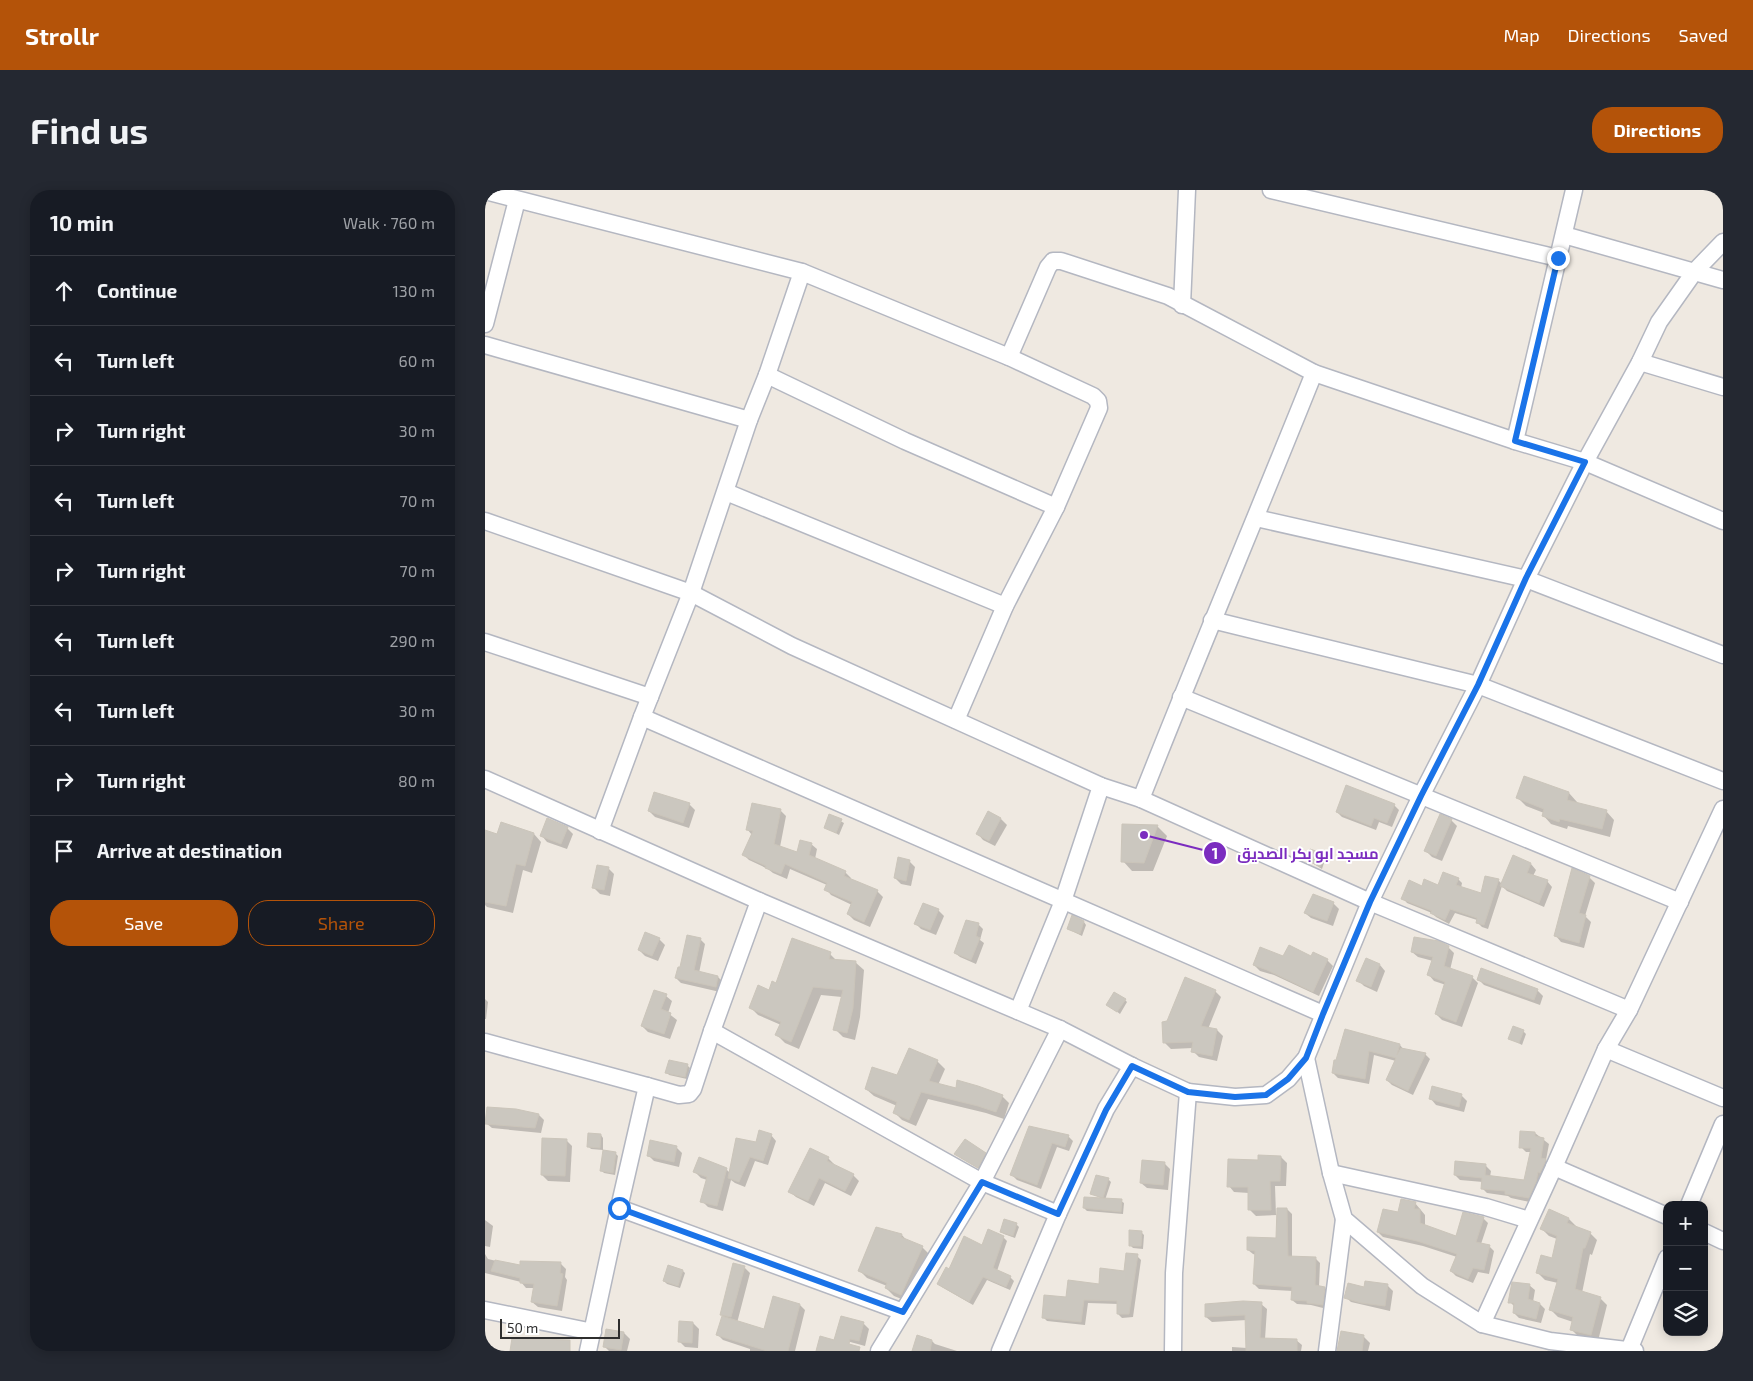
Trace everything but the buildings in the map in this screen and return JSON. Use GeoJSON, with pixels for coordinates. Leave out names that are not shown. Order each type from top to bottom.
{"type":"FeatureCollection","features":[{"type":"Feature","properties":{"kind":"street"},"geometry":{"type":"LineString","coordinates":[[1183,305],[1187,190]]}},
{"type":"Feature","properties":{"kind":"street"},"geometry":{"type":"LineString","coordinates":[[1271,190],[1558,258]]}},
{"type":"Feature","properties":{"kind":"street"},"geometry":{"type":"LineString","coordinates":[[1515,441],[1574,190]]}},
{"type":"Feature","properties":{"kind":"street"},"geometry":{"type":"LineString","coordinates":[[485,191],[802,272],[1009,357],[1093,396],[1098,401],[1099,408],[1056,507],[1005,606],[956,720]]}},
{"type":"Feature","properties":{"kind":"street"},"geometry":{"type":"LineString","coordinates":[[485,324],[517,200]]}},
{"type":"Feature","properties":{"kind":"street"},"geometry":{"type":"LineString","coordinates":[[1564,234],[1723,280]]}},
{"type":"Feature","properties":{"kind":"street"},"geometry":{"type":"LineString","coordinates":[[485,779],[759,901],[1060,1029],[1188,1092],[1235,1097],[1266,1095],[1288,1079],[1306,1058],[1370,902],[1421,796],[1478,685],[1526,578],[1585,462],[1640,362],[1659,322],[1695,271],[1723,242]]}},
{"type":"Feature","properties":{"kind":"street"},"geometry":{"type":"LineString","coordinates":[[1009,357],[1048,268],[1053,261],[1061,261],[1167,296],[1314,373],[1515,441],[1585,462],[1723,521]]}},
{"type":"Feature","properties":{"kind":"street"},"geometry":{"type":"LineString","coordinates":[[600,831],[691,593],[749,420],[767,375],[802,272]]}},
{"type":"Feature","properties":{"kind":"street"},"geometry":{"type":"LineString","coordinates":[[485,345],[749,420]]}},
{"type":"Feature","properties":{"kind":"street"},"geometry":{"type":"LineString","coordinates":[[1640,362],[1723,387]]}},
{"type":"Feature","properties":{"kind":"street"},"geometry":{"type":"LineString","coordinates":[[1141,800],[1212,620],[1256,518],[1314,373]]}},
{"type":"Feature","properties":{"kind":"street"},"geometry":{"type":"LineString","coordinates":[[767,375],[905,441],[1056,507]]}},
{"type":"Feature","properties":{"kind":"street"},"geometry":{"type":"LineString","coordinates":[[726,492],[1005,606]]}},
{"type":"Feature","properties":{"kind":"street"},"geometry":{"type":"LineString","coordinates":[[1256,518],[1526,578],[1723,655]]}},
{"type":"Feature","properties":{"kind":"street"},"geometry":{"type":"LineString","coordinates":[[485,521],[691,593],[792,646],[1101,786],[1141,800],[1370,902],[1629,1010]]}},
{"type":"Feature","properties":{"kind":"street"},"geometry":{"type":"LineString","coordinates":[[1212,620],[1478,685],[1723,781]]}},
{"type":"Feature","properties":{"kind":"street"},"geometry":{"type":"LineString","coordinates":[[485,642],[650,697]]}},
{"type":"Feature","properties":{"kind":"street"},"geometry":{"type":"LineString","coordinates":[[1181,698],[1680,902]]}},
{"type":"Feature","properties":{"kind":"street"},"geometry":{"type":"LineString","coordinates":[[642,717],[1323,1014]]}},
{"type":"Feature","properties":{"kind":"street"},"geometry":{"type":"LineString","coordinates":[[1019,1011],[1063,901],[1101,786]]}},
{"type":"Feature","properties":{"kind":"street"},"geometry":{"type":"LineString","coordinates":[[1483,1324],[1605,1049],[1629,1010],[1723,810]]}},
{"type":"Feature","properties":{"kind":"street"},"geometry":{"type":"LineString","coordinates":[[485,1042],[679,1095],[689,1094],[693,1089],[759,901]]}},
{"type":"Feature","properties":{"kind":"street"},"geometry":{"type":"LineString","coordinates":[[879,1351],[982,1182],[1060,1029]]}},
{"type":"Feature","properties":{"kind":"street"},"geometry":{"type":"LineString","coordinates":[[712,1031],[982,1182],[1058,1214]]}},
{"type":"Feature","properties":{"kind":"street"},"geometry":{"type":"LineString","coordinates":[[1605,1049],[1723,1098]]}},
{"type":"Feature","properties":{"kind":"street"},"geometry":{"type":"LineString","coordinates":[[1306,1058],[1331,1173],[1344,1219],[1327,1351]]}},
{"type":"Feature","properties":{"kind":"street"},"geometry":{"type":"LineString","coordinates":[[1000,1351],[1058,1214],[1106,1110],[1132,1066]]}},
{"type":"Feature","properties":{"kind":"street"},"geometry":{"type":"LineString","coordinates":[[588,1351],[647,1086]]}},
{"type":"Feature","properties":{"kind":"street"},"geometry":{"type":"LineString","coordinates":[[1173,1351],[1174,1272],[1188,1092]]}},
{"type":"Feature","properties":{"kind":"street"},"geometry":{"type":"LineString","coordinates":[[1691,1201],[1723,1124]]}},
{"type":"Feature","properties":{"kind":"street"},"geometry":{"type":"LineString","coordinates":[[1554,1167],[1663,1214]]}},
{"type":"Feature","properties":{"kind":"street"},"geometry":{"type":"LineString","coordinates":[[1331,1173],[1486,1207],[1529,1220]]}},
{"type":"Feature","properties":{"kind":"street"},"geometry":{"type":"LineString","coordinates":[[619,1208],[903,1312]]}},
{"type":"Feature","properties":{"kind":"street"},"geometry":{"type":"LineString","coordinates":[[1344,1219],[1422,1286],[1483,1324],[1550,1341],[1632,1350],[1663,1269]]}},
{"type":"Feature","properties":{"kind":"street"},"geometry":{"type":"LineString","coordinates":[[1708,1234],[1723,1241]]}},
{"type":"Feature","properties":{"kind":"street"},"geometry":{"type":"LineString","coordinates":[[485,1310],[593,1332]]}},
{"type":"Feature","properties":{"kind":"place","name":"مسجد ابو بكر الصديق"},"geometry":{"type":"Point","coordinates":[1144,835]}},
{"type":"Feature","properties":{"kind":"route"},"geometry":{"type":"LineString","coordinates":[[619,1208],[903,1312],[982,1182],[1058,1214],[1106,1110],[1132,1066],[1188,1092],[1235,1097],[1266,1095],[1288,1079],[1306,1058],[1370,902],[1421,796],[1478,685],[1526,578],[1585,462],[1515,441],[1558,258]]}}]}
